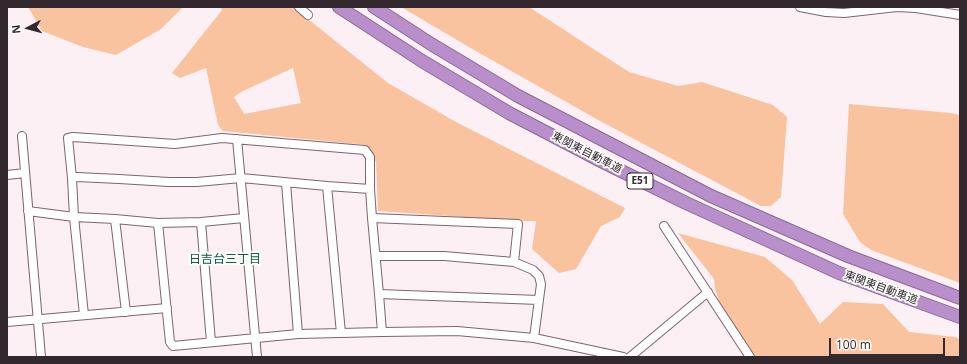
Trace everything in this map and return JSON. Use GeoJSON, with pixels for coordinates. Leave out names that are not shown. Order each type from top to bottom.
{"type":"FeatureCollection","features":[{"type":"Feature","properties":{"kind":"highway","name":"東関東自動車道"},"geometry":{"type":"LineString","coordinates":[[339,7],[422,61],[510,113],[608,165],[686,203],[839,273],[960,317]]}},
{"type":"Feature","properties":{"kind":"highway","name":"東関東自動車道"},"geometry":{"type":"LineString","coordinates":[[374,7],[431,44],[518,96],[711,196],[848,256],[960,298]]}},
{"type":"Feature","properties":{"kind":"street"},"geometry":{"type":"LineString","coordinates":[[300,7],[308,14]]}},
{"type":"Feature","properties":{"kind":"street"},"geometry":{"type":"LineString","coordinates":[[800,7],[826,12],[844,13],[897,8],[916,8],[960,15]]}},
{"type":"Feature","properties":{"kind":"street"},"geometry":{"type":"LineString","coordinates":[[22,136],[41,357]]}},
{"type":"Feature","properties":{"kind":"street"},"geometry":{"type":"LineString","coordinates":[[84,315],[68,138],[73,137],[175,144],[222,138],[365,150],[370,157],[370,189],[382,332]]}},
{"type":"Feature","properties":{"kind":"street"},"geometry":{"type":"LineString","coordinates":[[237,139],[257,357]]}},
{"type":"Feature","properties":{"kind":"street"},"geometry":{"type":"LineString","coordinates":[[7,175],[25,173]]}},
{"type":"Feature","properties":{"kind":"street"},"geometry":{"type":"LineString","coordinates":[[72,178],[169,182],[196,182],[241,178],[370,189]]}},
{"type":"Feature","properties":{"kind":"street"},"geometry":{"type":"LineString","coordinates":[[286,182],[298,334]]}},
{"type":"Feature","properties":{"kind":"street"},"geometry":{"type":"LineString","coordinates":[[327,186],[341,333]]}},
{"type":"Feature","properties":{"kind":"street"},"geometry":{"type":"LineString","coordinates":[[28,211],[74,217],[158,223],[201,222],[244,218]]}},
{"type":"Feature","properties":{"kind":"street"},"geometry":{"type":"LineString","coordinates":[[372,218],[518,224],[514,262]]}},
{"type":"Feature","properties":{"kind":"street"},"geometry":{"type":"LineString","coordinates":[[115,219],[126,312]]}},
{"type":"Feature","properties":{"kind":"street"},"geometry":{"type":"LineString","coordinates":[[201,222],[211,342]]}},
{"type":"Feature","properties":{"kind":"street"},"geometry":{"type":"LineString","coordinates":[[158,223],[170,342],[173,346],[298,334],[457,331],[534,338],[623,357]]}},
{"type":"Feature","properties":{"kind":"street"},"geometry":{"type":"LineString","coordinates":[[664,226],[750,357]]}},
{"type":"Feature","properties":{"kind":"street"},"geometry":{"type":"LineString","coordinates":[[376,256],[444,256],[514,262],[533,270],[539,276],[541,284],[534,338]]}},
{"type":"Feature","properties":{"kind":"street"},"geometry":{"type":"LineString","coordinates":[[630,357],[708,292]]}},
{"type":"Feature","properties":{"kind":"street"},"geometry":{"type":"LineString","coordinates":[[380,294],[538,300]]}},
{"type":"Feature","properties":{"kind":"street"},"geometry":{"type":"LineString","coordinates":[[7,322],[167,308]]}},
{"type":"Feature","properties":{"kind":"shaded area"},"geometry":{"type":"Polygon","coordinates":[[[28,7],[183,7],[161,29],[116,55],[83,47],[42,31],[28,7]]]}},
{"type":"Feature","properties":{"kind":"shaded area"},"geometry":{"type":"Polygon","coordinates":[[[220,7],[293,7],[388,83],[456,122],[625,208],[620,217],[601,226],[576,269],[559,273],[532,249],[536,221],[378,211],[376,162],[367,145],[223,131],[218,125],[206,68],[180,78],[172,73],[222,10],[220,7]],[[293,68],[243,91],[234,97],[244,114],[301,103],[293,68]]]}},
{"type":"Feature","properties":{"kind":"shaded area"},"geometry":{"type":"Polygon","coordinates":[[[401,7],[529,7],[629,72],[678,86],[702,82],[773,105],[787,117],[781,197],[771,206],[761,206],[600,121],[401,7]]]}},
{"type":"Feature","properties":{"kind":"shaded area"},"geometry":{"type":"Polygon","coordinates":[[[849,104],[960,115],[960,283],[871,250],[860,242],[843,214],[849,104]]]}},
{"type":"Feature","properties":{"kind":"shaded area"},"geometry":{"type":"Polygon","coordinates":[[[678,233],[765,257],[792,280],[820,324],[843,302],[883,304],[909,332],[955,337],[960,339],[960,357],[754,357],[723,312],[715,289],[714,279],[678,233]]]}},
{"type":"Feature","properties":{"kind":"district","name":"日吉台三丁目"},"geometry":{"type":"Point","coordinates":[225,260]}}]}
